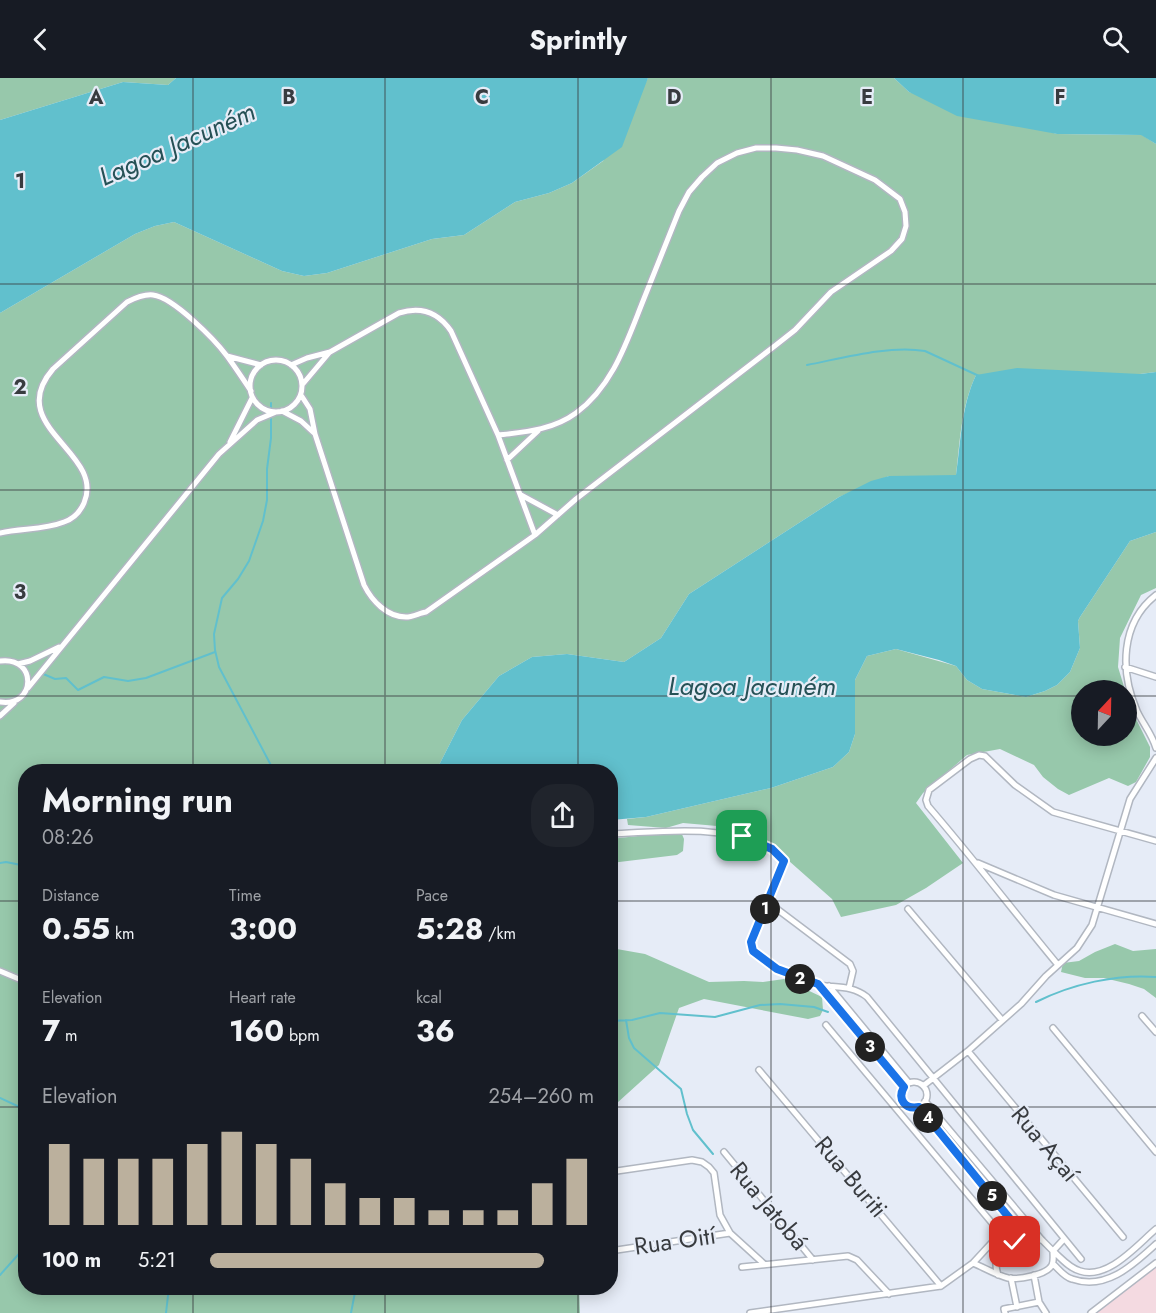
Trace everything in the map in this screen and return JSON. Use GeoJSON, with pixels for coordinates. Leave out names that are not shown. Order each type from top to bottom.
{"type":"FeatureCollection","features":[{"type":"Feature","properties":{"kind":"street"},"geometry":{"type":"LineString","coordinates":[[301,395],[310,410],[315,434],[364,585],[370,597],[391,614],[406,617],[426,612],[535,536],[558,515],[782,340],[831,292],[891,251],[903,239],[906,226],[905,212],[900,199],[875,180],[823,156],[797,150],[756,148],[737,153],[717,163],[689,192],[622,354],[604,385],[591,401],[575,414],[539,430],[498,435]]}},
{"type":"Feature","properties":{"kind":"street"},"geometry":{"type":"LineString","coordinates":[[0,533],[53,526],[67,521],[82,508],[87,492],[86,481],[81,468],[43,419],[39,406],[39,392],[44,379],[53,369],[127,302],[146,295],[166,298],[227,356],[251,391]]}},
{"type":"Feature","properties":{"kind":"street"},"geometry":{"type":"LineString","coordinates":[[291,365],[330,352],[399,313],[411,309],[423,310],[444,321],[451,331],[498,435],[535,536]]}},
{"type":"Feature","properties":{"kind":"street"},"geometry":{"type":"LineString","coordinates":[[302,385],[330,352]]}},
{"type":"Feature","properties":{"kind":"street"},"geometry":{"type":"LineString","coordinates":[[227,356],[261,365]]}},
{"type":"Feature","properties":{"kind":"street"},"geometry":{"type":"LineString","coordinates":[[0,716],[24,696],[28,688],[229,444],[257,420],[295,404],[301,395],[302,385],[299,374],[291,365],[282,361],[271,361],[261,365],[253,373],[250,383],[252,398],[229,444]]}},
{"type":"Feature","properties":{"kind":"street"},"geometry":{"type":"LineString","coordinates":[[252,398],[265,410],[279,412],[301,421],[315,434]]}},
{"type":"Feature","properties":{"kind":"street"},"geometry":{"type":"LineString","coordinates":[[507,460],[539,430]]}},
{"type":"Feature","properties":{"kind":"street"},"geometry":{"type":"LineString","coordinates":[[521,495],[558,515]]}},
{"type":"Feature","properties":{"kind":"street"},"geometry":{"type":"LineString","coordinates":[[1156,595],[1135,618],[1131,627],[1125,668],[1137,712],[1154,739],[1156,748]]}},
{"type":"Feature","properties":{"kind":"street"},"geometry":{"type":"LineString","coordinates":[[18,664],[30,661],[63,645]]}},
{"type":"Feature","properties":{"kind":"street"},"geometry":{"type":"LineString","coordinates":[[0,660],[10,660],[25,670],[28,688]]}},
{"type":"Feature","properties":{"kind":"street"},"geometry":{"type":"LineString","coordinates":[[1125,668],[1156,676]]}},
{"type":"Feature","properties":{"kind":"street"},"geometry":{"type":"LineString","coordinates":[[0,702],[8,704],[16,701]]}},
{"type":"Feature","properties":{"kind":"street"},"geometry":{"type":"LineString","coordinates":[[1058,965],[928,806],[926,800],[929,790],[969,759],[979,755],[989,758],[1015,785],[1053,812],[1156,841]]}},
{"type":"Feature","properties":{"kind":"street"},"geometry":{"type":"LineString","coordinates":[[923,1086],[968,1051],[1021,1004],[1077,948],[1088,933],[1130,799],[1156,759]]}},
{"type":"Feature","properties":{"kind":"street"},"geometry":{"type":"LineString","coordinates":[[618,834],[700,831],[726,833],[742,836],[772,849],[784,861],[751,942],[758,956],[777,969],[818,984],[849,988],[860,992],[867,998],[1081,1258]]}},
{"type":"Feature","properties":{"kind":"street"},"geometry":{"type":"LineString","coordinates":[[976,862],[1054,895],[1156,924]]}},
{"type":"Feature","properties":{"kind":"street"},"geometry":{"type":"LineString","coordinates":[[777,909],[850,964],[853,971],[849,988]]}},
{"type":"Feature","properties":{"kind":"street"},"geometry":{"type":"LineString","coordinates":[[908,909],[1002,1020]]}},
{"type":"Feature","properties":{"kind":"street"},"geometry":{"type":"LineString","coordinates":[[0,971],[18,978]]}},
{"type":"Feature","properties":{"kind":"street"},"geometry":{"type":"LineString","coordinates":[[818,984],[906,1085]]}},
{"type":"Feature","properties":{"kind":"street"},"geometry":{"type":"LineString","coordinates":[[829,986],[906,1085]]}},
{"type":"Feature","properties":{"kind":"street"},"geometry":{"type":"LineString","coordinates":[[1142,1016],[1156,1032]]}},
{"type":"Feature","properties":{"kind":"street"},"geometry":{"type":"LineString","coordinates":[[750,1313],[941,1286],[973,1263],[994,1242],[998,1233],[826,1025]]}},
{"type":"Feature","properties":{"kind":"street"},"geometry":{"type":"LineString","coordinates":[[1053,1028],[1156,1152]]}},
{"type":"Feature","properties":{"kind":"street","name":"Rua Açaí"},"geometry":{"type":"LineString","coordinates":[[968,1051],[1123,1237]]}},
{"type":"Feature","properties":{"kind":"street","name":"Rua Buriti"},"geometry":{"type":"LineString","coordinates":[[759,1070],[941,1286]]}},
{"type":"Feature","properties":{"kind":"street"},"geometry":{"type":"LineString","coordinates":[[915,1082],[923,1086],[927,1093],[925,1101],[919,1107],[910,1107],[903,1102],[901,1095],[906,1085],[915,1082]]}},
{"type":"Feature","properties":{"kind":"street"},"geometry":{"type":"LineString","coordinates":[[925,1101],[1042,1240],[1078,1270],[1088,1273],[1096,1272],[1113,1264],[1156,1229]]}},
{"type":"Feature","properties":{"kind":"street"},"geometry":{"type":"LineString","coordinates":[[896,1108],[903,1102]]}},
{"type":"Feature","properties":{"kind":"street"},"geometry":{"type":"LineString","coordinates":[[919,1107],[1011,1220],[1015,1242]]}},
{"type":"Feature","properties":{"kind":"street","name":"Rua Jatobá"},"geometry":{"type":"LineString","coordinates":[[724,1152],[813,1260]]}},
{"type":"Feature","properties":{"kind":"street"},"geometry":{"type":"LineString","coordinates":[[618,1171],[692,1161],[702,1162],[714,1173],[720,1215],[730,1233]]}},
{"type":"Feature","properties":{"kind":"street","name":"Rua Oití"},"geometry":{"type":"LineString","coordinates":[[618,1250],[730,1233],[764,1264]]}},
{"type":"Feature","properties":{"kind":"street"},"geometry":{"type":"LineString","coordinates":[[986,1268],[996,1260],[1002,1249],[1015,1242],[1027,1239],[1042,1240]]}},
{"type":"Feature","properties":{"kind":"street"},"geometry":{"type":"LineString","coordinates":[[973,1263],[998,1275],[1011,1278],[1034,1275],[1050,1268],[1053,1264],[1053,1251],[1064,1239]]}},
{"type":"Feature","properties":{"kind":"street"},"geometry":{"type":"LineString","coordinates":[[1053,1264],[1071,1279],[1103,1281],[1136,1263],[1156,1244]]}},
{"type":"Feature","properties":{"kind":"street"},"geometry":{"type":"LineString","coordinates":[[742,1267],[848,1256],[857,1260],[889,1293]]}},
{"type":"Feature","properties":{"kind":"street"},"geometry":{"type":"LineString","coordinates":[[996,1260],[998,1275]]}},
{"type":"Feature","properties":{"kind":"street"},"geometry":{"type":"LineString","coordinates":[[1091,1313],[1156,1263]]}},
{"type":"Feature","properties":{"kind":"street"},"geometry":{"type":"LineString","coordinates":[[1034,1275],[1040,1302],[1046,1313]]}},
{"type":"Feature","properties":{"kind":"street"},"geometry":{"type":"LineString","coordinates":[[1011,1278],[1017,1307]]}},
{"type":"Feature","properties":{"kind":"street"},"geometry":{"type":"LineString","coordinates":[[1005,1313],[1004,1309],[1040,1302]]}},
{"type":"Feature","properties":{"kind":"shaded area"},"geometry":{"type":"Polygon","coordinates":[[[1156,1264],[1156,1313],[1093,1313],[1156,1264]]]}},
{"type":"Feature","properties":{"kind":"green space"},"geometry":{"type":"Polygon","coordinates":[[[0,78],[176,78],[168,85],[123,82],[0,120],[0,78]]]}},
{"type":"Feature","properties":{"kind":"green space"},"geometry":{"type":"Polygon","coordinates":[[[648,78],[894,78],[909,92],[1057,134],[1142,135],[1156,144],[1156,372],[976,375],[964,412],[956,476],[889,476],[839,497],[689,594],[661,638],[624,662],[567,654],[532,657],[499,676],[462,720],[440,764],[18,764],[18,1295],[579,1295],[580,1313],[0,1313],[0,313],[135,234],[155,226],[174,222],[282,271],[304,276],[327,273],[432,239],[464,235],[515,202],[549,193],[572,183],[603,161],[648,78]]]}},
{"type":"Feature","properties":{"kind":"green space"},"geometry":{"type":"Polygon","coordinates":[[[1156,532],[1156,588],[1141,595],[1120,638],[1118,667],[1122,680],[1071,680],[1071,746],[1137,746],[1137,721],[1150,747],[1150,757],[1136,782],[1128,786],[1109,778],[1069,795],[1043,777],[1034,765],[1000,749],[967,755],[923,793],[916,803],[963,863],[896,905],[841,917],[832,899],[763,838],[717,826],[683,823],[666,828],[628,825],[627,819],[646,817],[771,788],[833,767],[849,752],[855,734],[855,680],[867,656],[896,649],[956,666],[967,680],[982,689],[1026,697],[1057,685],[1070,672],[1080,648],[1078,621],[1080,617],[1130,541],[1156,532]]]}},
{"type":"Feature","properties":{"kind":"green space"},"geometry":{"type":"Polygon","coordinates":[[[681,832],[684,839],[683,851],[677,855],[618,862],[618,838],[681,832]]]}},
{"type":"Feature","properties":{"kind":"green space"},"geometry":{"type":"Polygon","coordinates":[[[1115,944],[1133,951],[1156,949],[1156,998],[1144,989],[1129,984],[1061,972],[1063,963],[1079,961],[1115,944]]]}},
{"type":"Feature","properties":{"kind":"green space"},"geometry":{"type":"Polygon","coordinates":[[[618,949],[645,954],[709,982],[763,982],[784,979],[822,997],[823,1010],[820,1016],[808,1019],[704,999],[679,1008],[659,1065],[618,1102],[618,949]]]}},
{"type":"Feature","properties":{"kind":"water","name":"Lagoa Jacuném"},"geometry":{"type":"Polygon","coordinates":[[[176,78],[648,78],[622,147],[572,183],[549,193],[515,202],[464,235],[432,239],[327,273],[304,276],[282,271],[174,222],[135,234],[0,313],[0,120],[123,82],[168,85],[176,78]]]}},
{"type":"Feature","properties":{"kind":"water"},"geometry":{"type":"Polygon","coordinates":[[[894,78],[1156,78],[1156,144],[1141,135],[1057,134],[957,116],[909,92],[894,78]]]}},
{"type":"Feature","properties":{"kind":"water","name":"Lagoa Jacuném"},"geometry":{"type":"Polygon","coordinates":[[[1017,368],[1140,374],[1156,372],[1156,532],[1130,541],[1080,617],[1078,621],[1080,648],[1070,672],[1057,685],[1026,697],[982,689],[967,680],[956,666],[939,660],[896,649],[867,656],[855,680],[855,734],[849,752],[833,767],[771,788],[646,817],[618,819],[618,764],[440,764],[462,720],[499,676],[532,657],[567,654],[624,662],[661,638],[689,594],[839,497],[871,481],[889,476],[956,475],[964,412],[976,375],[1017,368]]]}},
{"type":"Feature","properties":{"kind":"waterway"},"geometry":{"type":"LineString","coordinates":[[807,365],[866,353],[911,350],[925,351],[979,376]]}},
{"type":"Feature","properties":{"kind":"waterway"},"geometry":{"type":"LineString","coordinates":[[270,764],[219,667],[214,634],[222,598],[249,561],[263,521],[267,500],[271,403]]}},
{"type":"Feature","properties":{"kind":"waterway"},"geometry":{"type":"LineString","coordinates":[[41,673],[55,679],[66,678],[78,690],[104,677],[128,681],[146,678],[215,652]]}},
{"type":"Feature","properties":{"kind":"waterway"},"geometry":{"type":"LineString","coordinates":[[0,863],[18,864]]}},
{"type":"Feature","properties":{"kind":"waterway"},"geometry":{"type":"LineString","coordinates":[[1036,1002],[1079,985],[1125,977],[1156,977]]}},
{"type":"Feature","properties":{"kind":"waterway"},"geometry":{"type":"LineString","coordinates":[[618,1021],[632,1020],[660,1013],[715,1017],[760,1005],[780,1004],[814,1007],[828,1012]]}},
{"type":"Feature","properties":{"kind":"waterway"},"geometry":{"type":"LineString","coordinates":[[626,1020],[629,1038],[634,1048],[681,1089],[693,1130],[713,1154]]}},
{"type":"Feature","properties":{"kind":"waterway"},"geometry":{"type":"LineString","coordinates":[[0,1098],[18,1106]]}},
{"type":"Feature","properties":{"kind":"waterway"},"geometry":{"type":"LineString","coordinates":[[0,1275],[18,1255]]}},
{"type":"Feature","properties":{"kind":"waterway"},"geometry":{"type":"LineString","coordinates":[[166,1313],[168,1295]]}},
{"type":"Feature","properties":{"kind":"waterway"},"geometry":{"type":"LineString","coordinates":[[351,1313],[354,1295]]}},
{"type":"Feature","properties":{"kind":"route"},"geometry":{"type":"LineString","coordinates":[[742,836],[772,849],[784,861],[751,942],[753,951],[777,969],[799,979],[818,984],[904,1087],[901,1099],[906,1106],[919,1107],[1011,1220],[1015,1242]]}}]}
